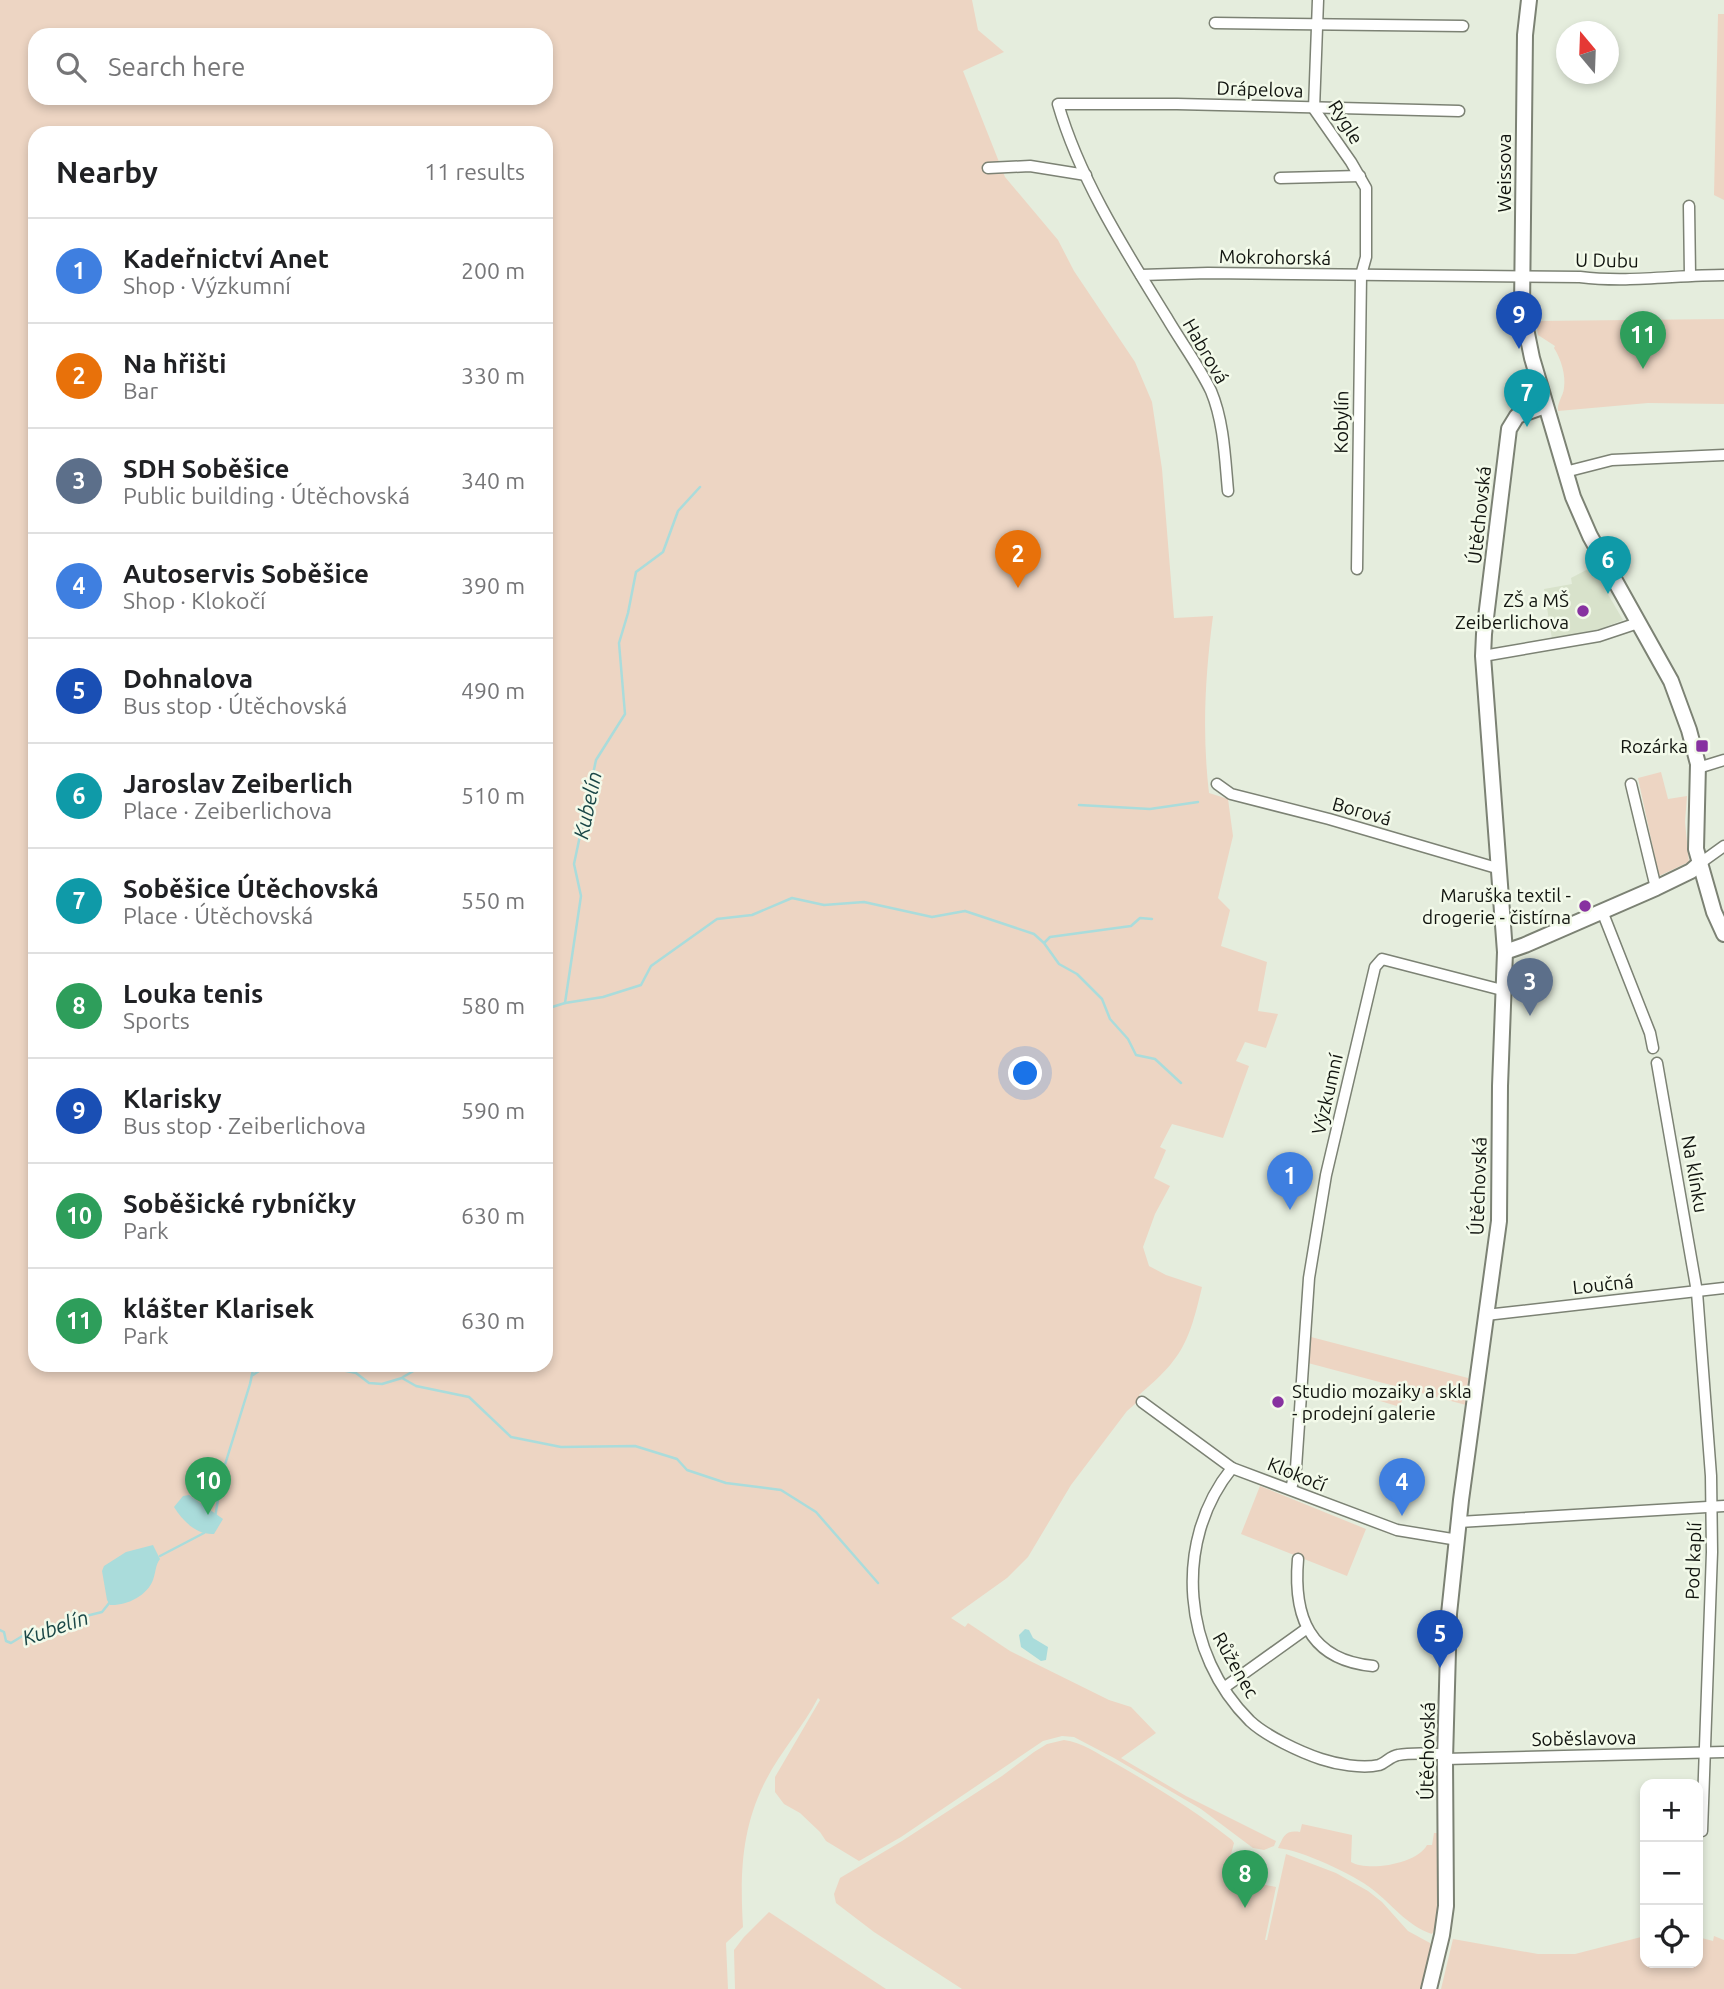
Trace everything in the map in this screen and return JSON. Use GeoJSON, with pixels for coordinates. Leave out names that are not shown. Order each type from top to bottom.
{"type":"FeatureCollection","features":[{"type":"Feature","properties":{"kind":"street","name":"Rygle"},"geometry":{"type":"LineString","coordinates":[[1318,0],[1314,109],[1366,188],[1366,257],[1361,275]]}},
{"type":"Feature","properties":{"kind":"street","name":"Weissova"},"geometry":{"type":"LineString","coordinates":[[1529,0],[1525,35],[1522,317],[1565,472],[1590,536],[1671,681],[1695,749],[1698,768],[1695,834],[1699,864],[1724,934]]}},
{"type":"Feature","properties":{"kind":"street"},"geometry":{"type":"LineString","coordinates":[[1216,23],[1463,26]]}},
{"type":"Feature","properties":{"kind":"street","name":"Drápelova"},"geometry":{"type":"LineString","coordinates":[[1086,175],[1070,145],[1058,104],[1460,111]]}},
{"type":"Feature","properties":{"kind":"street"},"geometry":{"type":"LineString","coordinates":[[988,168],[1030,166],[1086,175],[1141,275]]}},
{"type":"Feature","properties":{"kind":"street","name":"Rygle"},"geometry":{"type":"LineString","coordinates":[[1280,178],[1360,176]]}},
{"type":"Feature","properties":{"kind":"street"},"geometry":{"type":"LineString","coordinates":[[1689,206],[1690,275]]}},
{"type":"Feature","properties":{"kind":"street","name":"Mokrohorská"},"geometry":{"type":"LineString","coordinates":[[1141,275],[1208,273],[1523,277]]}},
{"type":"Feature","properties":{"kind":"street","name":"Habrová"},"geometry":{"type":"LineString","coordinates":[[1141,275],[1211,392],[1225,454],[1228,491]]}},
{"type":"Feature","properties":{"kind":"street","name":"Kobylín"},"geometry":{"type":"LineString","coordinates":[[1357,569],[1361,275]]}},
{"type":"Feature","properties":{"kind":"street","name":"U Dubu"},"geometry":{"type":"LineString","coordinates":[[1523,277],[1643,279],[1660,276],[1724,275]]}},
{"type":"Feature","properties":{"kind":"street","name":"Útěchovská"},"geometry":{"type":"LineString","coordinates":[[1429,1989],[1446,1906],[1449,1614],[1499,1221],[1505,952],[1483,656],[1484,634],[1509,429],[1517,416],[1545,406]]}},
{"type":"Feature","properties":{"kind":"street"},"geometry":{"type":"LineString","coordinates":[[1565,472],[1612,460],[1724,455]]}},
{"type":"Feature","properties":{"kind":"street"},"geometry":{"type":"LineString","coordinates":[[1483,656],[1599,636],[1638,623]]}},
{"type":"Feature","properties":{"kind":"street"},"geometry":{"type":"LineString","coordinates":[[1698,768],[1723,761]]}},
{"type":"Feature","properties":{"kind":"street","name":"Borová"},"geometry":{"type":"LineString","coordinates":[[1217,784],[1231,793],[1500,869]]}},
{"type":"Feature","properties":{"kind":"street"},"geometry":{"type":"LineString","coordinates":[[1632,784],[1656,888]]}},
{"type":"Feature","properties":{"kind":"street"},"geometry":{"type":"LineString","coordinates":[[1505,952],[1525,946],[1656,888],[1691,871],[1724,846]]}},
{"type":"Feature","properties":{"kind":"street"},"geometry":{"type":"LineString","coordinates":[[1602,911],[1650,1033],[1653,1048]]}},
{"type":"Feature","properties":{"kind":"street","name":"Výzkumní"},"geometry":{"type":"LineString","coordinates":[[1290,1489],[1296,1468],[1309,1278],[1326,1175],[1375,967],[1382,960],[1503,990]]}},
{"type":"Feature","properties":{"kind":"street","name":"Na klínku"},"geometry":{"type":"LineString","coordinates":[[1657,1063],[1697,1292]]}},
{"type":"Feature","properties":{"kind":"street","name":"Loučná"},"geometry":{"type":"LineString","coordinates":[[1486,1315],[1724,1288]]}},
{"type":"Feature","properties":{"kind":"street","name":"Pod kaplí"},"geometry":{"type":"LineString","coordinates":[[1697,1292],[1706,1385],[1712,1507],[1703,1792]]}},
{"type":"Feature","properties":{"kind":"street","name":"Klokočí"},"geometry":{"type":"LineString","coordinates":[[1142,1402],[1232,1468],[1397,1530],[1458,1540]]}},
{"type":"Feature","properties":{"kind":"street","name":"Růženec"},"geometry":{"type":"LineString","coordinates":[[1232,1468],[1218,1485],[1201,1524],[1192,1579],[1193,1603],[1201,1643],[1225,1687],[1252,1723],[1288,1745],[1323,1759],[1352,1765],[1378,1765],[1396,1755],[1446,1757]]}},
{"type":"Feature","properties":{"kind":"street"},"geometry":{"type":"LineString","coordinates":[[1459,1522],[1724,1506]]}},
{"type":"Feature","properties":{"kind":"street"},"geometry":{"type":"LineString","coordinates":[[1298,1559],[1298,1597],[1301,1618],[1306,1629],[1333,1655],[1373,1666]]}},
{"type":"Feature","properties":{"kind":"street"},"geometry":{"type":"LineString","coordinates":[[1225,1687],[1306,1629]]}},
{"type":"Feature","properties":{"kind":"street","name":"Soběslavova"},"geometry":{"type":"LineString","coordinates":[[1446,1757],[1724,1752]]}},
{"type":"Feature","properties":{"kind":"shaded area"},"geometry":{"type":"Polygon","coordinates":[[[0,0],[972,0],[978,30],[1004,52],[963,71],[1005,177],[1058,240],[1074,271],[1135,362],[1152,402],[1162,469],[1174,618],[1213,616],[1205,705],[1209,793],[1228,799],[1233,836],[1218,898],[1230,910],[1221,946],[1267,962],[1258,1011],[1278,1014],[1266,1048],[1245,1042],[1236,1061],[1249,1066],[1223,1138],[1172,1124],[1160,1147],[1166,1150],[1154,1178],[1170,1186],[1155,1214],[1143,1247],[1149,1266],[1166,1275],[1202,1287],[1193,1322],[1182,1348],[1166,1370],[1139,1395],[1142,1398],[1127,1411],[1071,1485],[1028,1557],[1007,1578],[951,1618],[965,1627],[968,1623],[1010,1651],[1109,1700],[1131,1707],[1156,1733],[1121,1758],[1186,1796],[1276,1841],[1274,1846],[1264,1850],[1253,1848],[1201,1809],[1114,1758],[1074,1737],[1062,1736],[1043,1741],[901,1837],[859,1861],[826,1841],[800,1813],[784,1804],[775,1792],[775,1777],[820,1700],[818,1698],[772,1769],[751,1816],[742,1870],[743,1927],[726,1943],[728,1989],[0,1989],[0,0]]]}},
{"type":"Feature","properties":{"kind":"shaded area"},"geometry":{"type":"Polygon","coordinates":[[[1718,14],[1724,14],[1724,200],[1714,195],[1718,14]]]}},
{"type":"Feature","properties":{"kind":"shaded area"},"geometry":{"type":"Polygon","coordinates":[[[1724,319],[1724,404],[1648,403],[1558,411],[1564,388],[1562,367],[1555,346],[1538,335],[1536,321],[1724,319]]]}},
{"type":"Feature","properties":{"kind":"shaded area","name":"ZŠ a MŠ Zeiberlichova"},"geometry":{"type":"Polygon","coordinates":[[[1592,567],[1623,620],[1600,629],[1552,639],[1544,589],[1572,584],[1571,578],[1592,567]]]}},
{"type":"Feature","properties":{"kind":"shaded area"},"geometry":{"type":"Polygon","coordinates":[[[1661,772],[1668,799],[1687,796],[1685,822],[1689,862],[1659,876],[1638,778],[1661,772]]]}},
{"type":"Feature","properties":{"kind":"shaded area"},"geometry":{"type":"Polygon","coordinates":[[[1311,1337],[1468,1378],[1466,1405],[1308,1363],[1311,1337]]]}},
{"type":"Feature","properties":{"kind":"shaded area"},"geometry":{"type":"Polygon","coordinates":[[[1381,1387],[1404,1393],[1400,1407],[1377,1400],[1381,1387]]]}},
{"type":"Feature","properties":{"kind":"shaded area"},"geometry":{"type":"Polygon","coordinates":[[[1260,1486],[1366,1529],[1347,1576],[1241,1534],[1260,1486]]]}},
{"type":"Feature","properties":{"kind":"shaded area"},"geometry":{"type":"Polygon","coordinates":[[[1064,1740],[1090,1749],[1144,1780],[1189,1808],[1232,1840],[1234,1843],[1225,1877],[1276,1887],[1265,1940],[1286,1854],[1336,1873],[1368,1891],[1382,1902],[1408,1931],[1430,1943],[1433,1950],[1423,1989],[962,1989],[874,1932],[836,1903],[834,1894],[840,1878],[902,1841],[1034,1752],[1047,1744],[1064,1740]]]}},
{"type":"Feature","properties":{"kind":"shaded area"},"geometry":{"type":"Polygon","coordinates":[[[1302,1824],[1352,1835],[1351,1862],[1369,1866],[1392,1864],[1413,1857],[1427,1845],[1432,1845],[1434,1833],[1437,1833],[1440,1837],[1441,1902],[1432,1934],[1407,1920],[1372,1889],[1353,1877],[1313,1858],[1278,1848],[1286,1835],[1300,1832],[1302,1824]]]}},
{"type":"Feature","properties":{"kind":"shaded area"},"geometry":{"type":"Polygon","coordinates":[[[769,1912],[886,1989],[735,1989],[734,1950],[769,1912]]]}},
{"type":"Feature","properties":{"kind":"shaded area"},"geometry":{"type":"Polygon","coordinates":[[[1714,1936],[1724,1940],[1724,1989],[1441,1989],[1453,1939],[1538,1954],[1575,1954],[1640,1937],[1640,1968],[1703,1968],[1703,1938],[1713,1941],[1714,1936]]]}},
{"type":"Feature","properties":{"kind":"water"},"geometry":{"type":"Polygon","coordinates":[[[189,1495],[223,1519],[214,1534],[201,1532],[191,1526],[174,1507],[183,1496],[189,1495]]]}},
{"type":"Feature","properties":{"kind":"water"},"geometry":{"type":"Polygon","coordinates":[[[153,1545],[160,1559],[150,1586],[135,1599],[110,1605],[102,1571],[104,1566],[126,1552],[153,1545]]]}},
{"type":"Feature","properties":{"kind":"water"},"geometry":{"type":"Polygon","coordinates":[[[1025,1629],[1029,1630],[1033,1638],[1048,1647],[1046,1660],[1041,1661],[1021,1647],[1019,1635],[1025,1629]]]}},
{"type":"Feature","properties":{"kind":"waterway","name":"Kubelín"},"geometry":{"type":"LineString","coordinates":[[553,1007],[565,1003],[581,896],[574,864],[596,760],[625,714],[619,643],[636,572],[663,552],[678,511],[700,487]]}},
{"type":"Feature","properties":{"kind":"waterway"},"geometry":{"type":"LineString","coordinates":[[1079,805],[1150,809],[1198,802]]}},
{"type":"Feature","properties":{"kind":"waterway"},"geometry":{"type":"LineString","coordinates":[[565,1003],[603,997],[641,985],[651,966],[717,919],[752,915],[792,898],[824,905],[864,902],[932,917],[965,911],[1034,934],[1059,964],[1077,974],[1102,999],[1110,1019],[1128,1039],[1136,1055],[1155,1059],[1181,1083]]}},
{"type":"Feature","properties":{"kind":"waterway"},"geometry":{"type":"LineString","coordinates":[[1044,943],[1050,937],[1131,926],[1140,918],[1152,919]]}},
{"type":"Feature","properties":{"kind":"waterway","name":"Kubelín"},"geometry":{"type":"LineString","coordinates":[[215,1517],[223,1471],[253,1372]]}},
{"type":"Feature","properties":{"kind":"waterway"},"geometry":{"type":"LineString","coordinates":[[253,1375],[258,1372]]}},
{"type":"Feature","properties":{"kind":"waterway"},"geometry":{"type":"LineString","coordinates":[[351,1372],[369,1383],[382,1384],[402,1378],[416,1386],[469,1397],[511,1437],[561,1447],[635,1446],[677,1459],[687,1470],[726,1483],[781,1490],[816,1512],[878,1583]]}},
{"type":"Feature","properties":{"kind":"waterway"},"geometry":{"type":"LineString","coordinates":[[403,1377],[412,1372]]}},
{"type":"Feature","properties":{"kind":"waterway","name":"Kubelín"},"geometry":{"type":"LineString","coordinates":[[160,1556],[204,1533]]}},
{"type":"Feature","properties":{"kind":"waterway","name":"Kubelín"},"geometry":{"type":"LineString","coordinates":[[0,1630],[4,1632],[6,1641],[11,1643],[24,1635],[45,1635],[56,1625],[102,1612],[110,1602]]}},
{"type":"Feature","properties":{"kind":"place","name":"Klarisky"},"geometry":{"type":"Point","coordinates":[1519,349]}},
{"type":"Feature","properties":{"kind":"place","name":"klášter Klarisek"},"geometry":{"type":"Point","coordinates":[1643,369]}},
{"type":"Feature","properties":{"kind":"place","name":"Soběšice Útěchovská"},"geometry":{"type":"Point","coordinates":[1527,427]}},
{"type":"Feature","properties":{"kind":"place","name":"Na hřišti"},"geometry":{"type":"Point","coordinates":[1018,588]}},
{"type":"Feature","properties":{"kind":"place","name":"Jaroslav Zeiberlich"},"geometry":{"type":"Point","coordinates":[1608,594]}},
{"type":"Feature","properties":{"kind":"place","name":"ZŠ a MŠ Zeiberlichova"},"geometry":{"type":"Point","coordinates":[1583,611]}},
{"type":"Feature","properties":{"kind":"place","name":"Rozárka"},"geometry":{"type":"Point","coordinates":[1702,746]}},
{"type":"Feature","properties":{"kind":"place","name":"Maruška textil - drogerie - čistírna"},"geometry":{"type":"Point","coordinates":[1585,906]}},
{"type":"Feature","properties":{"kind":"place","name":"SDH Soběšice"},"geometry":{"type":"Point","coordinates":[1530,1016]}},
{"type":"Feature","properties":{"kind":"place","name":"Kadeřnictví Anet"},"geometry":{"type":"Point","coordinates":[1290,1210]}},
{"type":"Feature","properties":{"kind":"place","name":"Studio mozaiky a skla - prodejní galerie"},"geometry":{"type":"Point","coordinates":[1278,1402]}},
{"type":"Feature","properties":{"kind":"place","name":"Soběšické rybníčky"},"geometry":{"type":"Point","coordinates":[208,1515]}},
{"type":"Feature","properties":{"kind":"place","name":"Autoservis Soběšice"},"geometry":{"type":"Point","coordinates":[1402,1516]}},
{"type":"Feature","properties":{"kind":"place","name":"Dohnalova"},"geometry":{"type":"Point","coordinates":[1440,1668]}},
{"type":"Feature","properties":{"kind":"place","name":"Louka tenis"},"geometry":{"type":"Point","coordinates":[1245,1908]}}]}
